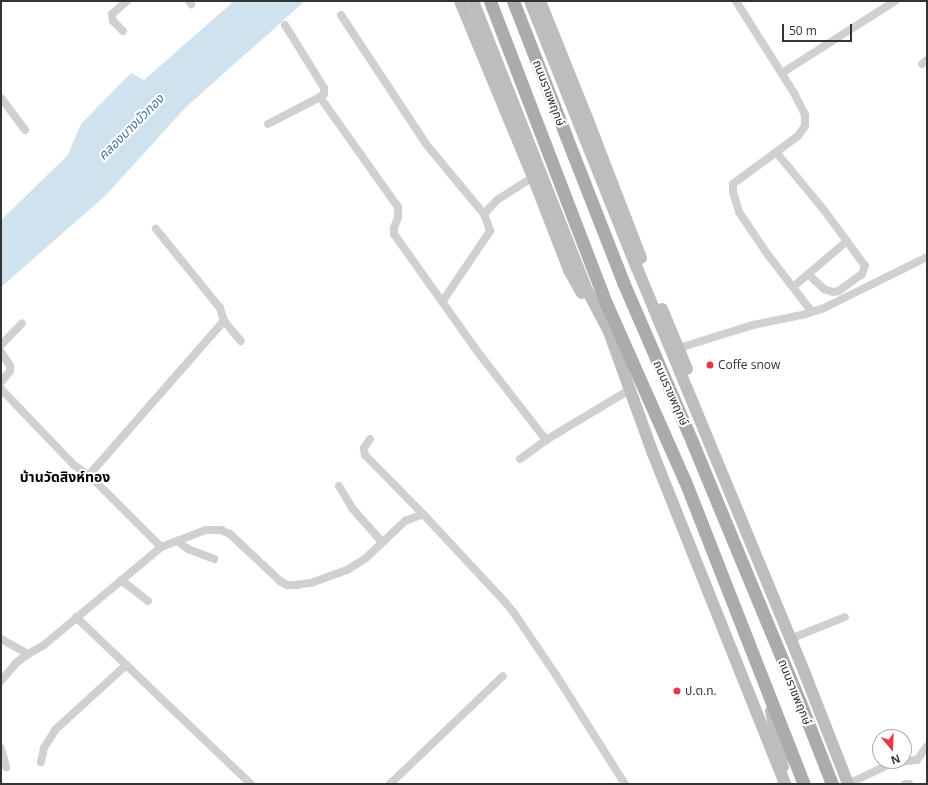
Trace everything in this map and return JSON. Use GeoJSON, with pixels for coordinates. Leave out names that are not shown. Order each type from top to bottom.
{"type":"FeatureCollection","features":[{"type":"Feature","properties":{"kind":"main road"},"geometry":{"type":"LineString","coordinates":[[460,1],[577,288],[609,332]]}},
{"type":"Feature","properties":{"kind":"main road"},"geometry":{"type":"LineString","coordinates":[[473,1],[505,79],[585,286],[609,332],[631,389],[652,451],[785,784]]}},
{"type":"Feature","properties":{"kind":"main road","name":"ถนนราชพฤกษ์"},"geometry":{"type":"LineString","coordinates":[[490,1],[606,303],[685,481],[804,784]]}},
{"type":"Feature","properties":{"kind":"main road","name":"ถนนราชพฤกษ์"},"geometry":{"type":"LineString","coordinates":[[513,1],[623,282],[693,444],[832,784]]}},
{"type":"Feature","properties":{"kind":"main road","name":"ถนนราชพฤกษ์"},"geometry":{"type":"LineString","coordinates":[[530,1],[848,784]]}},
{"type":"Feature","properties":{"kind":"main road"},"geometry":{"type":"LineString","coordinates":[[540,1],[643,263],[695,389],[701,408],[704,430]]}},
{"type":"Feature","properties":{"kind":"main road"},"geometry":{"type":"LineString","coordinates":[[784,625],[803,710]]}},
{"type":"Feature","properties":{"kind":"main road"},"geometry":{"type":"LineString","coordinates":[[766,686],[785,784]]}},
{"type":"Feature","properties":{"kind":"street"},"geometry":{"type":"LineString","coordinates":[[123,31],[113,21],[112,14],[127,1]]}},
{"type":"Feature","properties":{"kind":"street"},"geometry":{"type":"LineString","coordinates":[[736,1],[794,93],[805,115],[805,126],[798,136],[733,184],[733,192],[739,212],[768,255],[812,312]]}},
{"type":"Feature","properties":{"kind":"street"},"geometry":{"type":"LineString","coordinates":[[782,72],[895,1]]}},
{"type":"Feature","properties":{"kind":"street"},"geometry":{"type":"LineString","coordinates":[[341,15],[426,144],[484,214],[490,231],[442,302]]}},
{"type":"Feature","properties":{"kind":"street"},"geometry":{"type":"LineString","coordinates":[[268,124],[324,94],[324,88],[285,25]]}},
{"type":"Feature","properties":{"kind":"street"},"geometry":{"type":"LineString","coordinates":[[320,97],[398,207],[398,217],[394,228],[394,234],[490,369],[546,440]]}},
{"type":"Feature","properties":{"kind":"street"},"geometry":{"type":"LineString","coordinates":[[1,98],[25,130]]}},
{"type":"Feature","properties":{"kind":"street"},"geometry":{"type":"LineString","coordinates":[[776,152],[824,210],[865,266],[862,274],[839,291],[833,292],[824,289],[808,274]]}},
{"type":"Feature","properties":{"kind":"street"},"geometry":{"type":"LineString","coordinates":[[484,214],[497,200],[533,177]]}},
{"type":"Feature","properties":{"kind":"street"},"geometry":{"type":"LineString","coordinates":[[156,229],[220,308],[224,314],[224,321],[241,341]]}},
{"type":"Feature","properties":{"kind":"street"},"geometry":{"type":"LineString","coordinates":[[794,288],[847,241]]}},
{"type":"Feature","properties":{"kind":"street"},"geometry":{"type":"LineString","coordinates":[[679,348],[753,325],[824,308],[927,257]]}},
{"type":"Feature","properties":{"kind":"street"},"geometry":{"type":"LineString","coordinates":[[89,475],[224,321]]}},
{"type":"Feature","properties":{"kind":"street"},"geometry":{"type":"LineString","coordinates":[[1,345],[22,323]]}},
{"type":"Feature","properties":{"kind":"street"},"geometry":{"type":"LineString","coordinates":[[1,352],[10,366],[10,371],[1,382]]}},
{"type":"Feature","properties":{"kind":"street"},"geometry":{"type":"LineString","coordinates":[[1,389],[74,465],[89,475],[161,548]]}},
{"type":"Feature","properties":{"kind":"street"},"geometry":{"type":"LineString","coordinates":[[520,459],[546,440],[631,389]]}},
{"type":"Feature","properties":{"kind":"street"},"geometry":{"type":"LineString","coordinates":[[370,439],[364,448],[365,455],[423,514],[514,613],[556,675],[625,784]]}},
{"type":"Feature","properties":{"kind":"street"},"geometry":{"type":"LineString","coordinates":[[339,486],[352,508],[382,542]]}},
{"type":"Feature","properties":{"kind":"street"},"geometry":{"type":"LineString","coordinates":[[1,681],[16,663],[28,654],[44,646],[76,617],[161,548],[177,541],[206,530],[221,530],[230,534],[280,581],[288,585],[296,585],[311,583],[347,570],[358,564],[404,521],[423,514]]}},
{"type":"Feature","properties":{"kind":"street"},"geometry":{"type":"LineString","coordinates":[[177,541],[188,549],[214,559]]}},
{"type":"Feature","properties":{"kind":"street"},"geometry":{"type":"LineString","coordinates":[[121,580],[148,601]]}},
{"type":"Feature","properties":{"kind":"street"},"geometry":{"type":"LineString","coordinates":[[76,617],[251,784]]}},
{"type":"Feature","properties":{"kind":"street"},"geometry":{"type":"LineString","coordinates":[[790,639],[845,617]]}},
{"type":"Feature","properties":{"kind":"street"},"geometry":{"type":"LineString","coordinates":[[1,639],[28,654]]}},
{"type":"Feature","properties":{"kind":"street"},"geometry":{"type":"LineString","coordinates":[[41,762],[44,748],[56,729],[126,665]]}},
{"type":"Feature","properties":{"kind":"street"},"geometry":{"type":"LineString","coordinates":[[390,784],[503,676]]}},
{"type":"Feature","properties":{"kind":"street"},"geometry":{"type":"LineString","coordinates":[[848,784],[892,763],[917,760],[927,746]]}},
{"type":"Feature","properties":{"kind":"street"},"geometry":{"type":"LineString","coordinates":[[1,748],[6,767]]}},
{"type":"Feature","properties":{"kind":"water","name":"คลองบางบัวทอง"},"geometry":{"type":"Polygon","coordinates":[[[234,1],[305,1],[187,106],[105,196],[1,287],[1,220],[68,155],[81,124],[131,73],[144,80],[234,1]]]}},
{"type":"Feature","properties":{"kind":"place","name":"Coffe snow"},"geometry":{"type":"Point","coordinates":[710,365]}},
{"type":"Feature","properties":{"kind":"place","name":"ป.ต.ท."},"geometry":{"type":"Point","coordinates":[677,691]}},
{"type":"Feature","properties":{"kind":"district","name":"บ้านวัดสิงห์ทอง"},"geometry":{"type":"Point","coordinates":[65,477]}}]}
